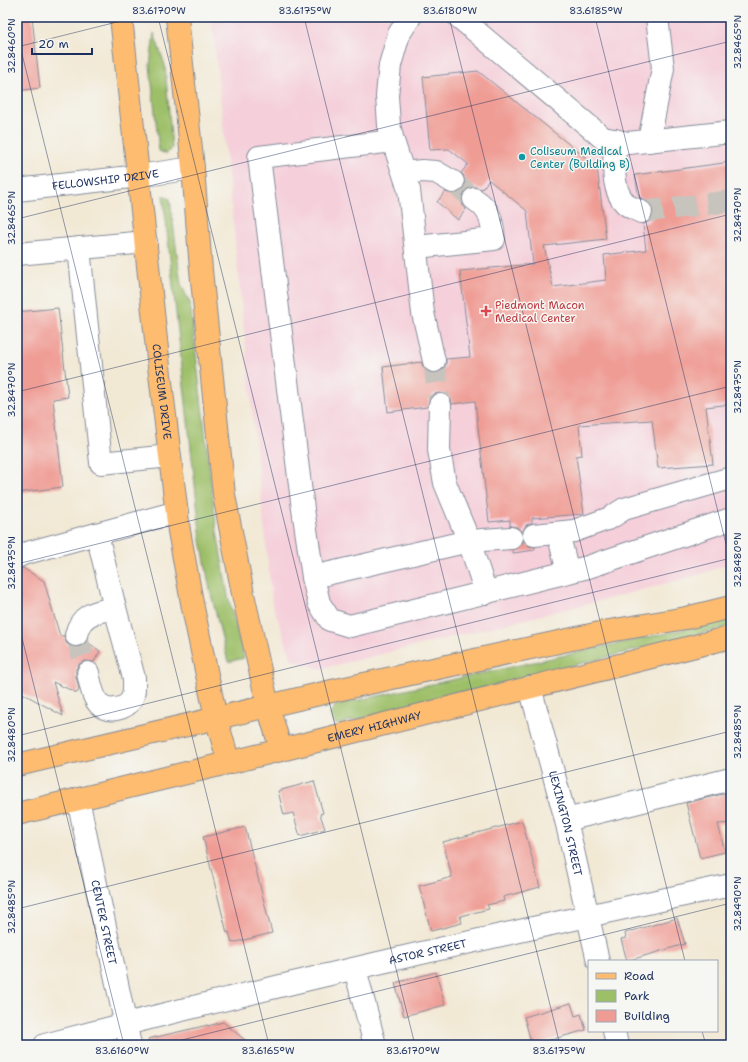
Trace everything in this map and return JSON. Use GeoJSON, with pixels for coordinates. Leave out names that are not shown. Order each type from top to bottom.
{"type":"FeatureCollection","features":[{"type":"Feature","properties":{"kind":"main road","name":"COLISEUM DRIVE"},"geometry":{"type":"LineString","coordinates":[[121,17],[158,358],[177,512],[193,608],[204,653],[216,718],[229,763]]}},
{"type":"Feature","properties":{"kind":"main road"},"geometry":{"type":"LineString","coordinates":[[177,17],[224,495],[243,594],[268,706],[281,750]]}},
{"type":"Feature","properties":{"kind":"main road"},"geometry":{"type":"LineString","coordinates":[[17,765],[332,691],[602,632],[686,618],[731,607]]}},
{"type":"Feature","properties":{"kind":"main road","name":"EMERY HIGHWAY"},"geometry":{"type":"LineString","coordinates":[[17,814],[229,763],[731,637]]}},
{"type":"Feature","properties":{"kind":"street"},"geometry":{"type":"LineString","coordinates":[[410,17],[399,34],[390,65],[387,96],[389,125],[409,190],[423,313],[434,361]]}},
{"type":"Feature","properties":{"kind":"street"},"geometry":{"type":"LineString","coordinates":[[458,17],[603,138],[628,143],[731,132]]}},
{"type":"Feature","properties":{"kind":"street"},"geometry":{"type":"LineString","coordinates":[[648,141],[663,68],[657,17]]}},
{"type":"Feature","properties":{"kind":"street"},"geometry":{"type":"LineString","coordinates":[[615,140],[616,192],[625,204],[641,212]]}},
{"type":"Feature","properties":{"kind":"street"},"geometry":{"type":"LineString","coordinates":[[393,141],[260,157],[303,508],[313,577],[319,603],[330,620],[350,626],[486,593],[588,567],[731,519]]}},
{"type":"Feature","properties":{"kind":"street","name":"FELLOWSHIP DRIVE"},"geometry":{"type":"LineString","coordinates":[[17,190],[139,176],[193,168]]}},
{"type":"Feature","properties":{"kind":"street"},"geometry":{"type":"LineString","coordinates":[[404,173],[422,171],[436,172],[453,182]]}},
{"type":"Feature","properties":{"kind":"street"},"geometry":{"type":"LineString","coordinates":[[416,247],[494,239],[491,218],[483,205],[474,199]]}},
{"type":"Feature","properties":{"kind":"street"},"geometry":{"type":"LineString","coordinates":[[17,254],[146,242]]}},
{"type":"Feature","properties":{"kind":"street"},"geometry":{"type":"LineString","coordinates":[[79,248],[101,463],[170,456]]}},
{"type":"Feature","properties":{"kind":"street"},"geometry":{"type":"LineString","coordinates":[[440,405],[439,450],[445,483],[469,541],[486,593]]}},
{"type":"Feature","properties":{"kind":"street"},"geometry":{"type":"LineString","coordinates":[[534,535],[574,531],[610,518],[624,509],[731,478]]}},
{"type":"Feature","properties":{"kind":"street"},"geometry":{"type":"LineString","coordinates":[[17,557],[23,554],[177,512]]}},
{"type":"Feature","properties":{"kind":"street"},"geometry":{"type":"LineString","coordinates":[[558,533],[568,572]]}},
{"type":"Feature","properties":{"kind":"street"},"geometry":{"type":"LineString","coordinates":[[88,673],[94,697],[102,707],[112,710],[124,706],[131,700],[134,689],[134,678],[97,534]]}},
{"type":"Feature","properties":{"kind":"street"},"geometry":{"type":"LineString","coordinates":[[313,577],[469,541],[511,538]]}},
{"type":"Feature","properties":{"kind":"street"},"geometry":{"type":"LineString","coordinates":[[76,635],[78,626],[84,618],[95,613],[115,608]]}},
{"type":"Feature","properties":{"kind":"street","name":"LEXINGTON STREET"},"geometry":{"type":"LineString","coordinates":[[530,687],[566,820],[598,960]]}},
{"type":"Feature","properties":{"kind":"street"},"geometry":{"type":"LineString","coordinates":[[566,820],[731,779]]}},
{"type":"Feature","properties":{"kind":"street","name":"CENTER STREET"},"geometry":{"type":"LineString","coordinates":[[78,799],[130,1045]]}},
{"type":"Feature","properties":{"kind":"street","name":"ASTOR STREET"},"geometry":{"type":"LineString","coordinates":[[45,1045],[354,969],[731,885]]}},
{"type":"Feature","properties":{"kind":"street"},"geometry":{"type":"LineString","coordinates":[[354,969],[375,1045]]}},
{"type":"Feature","properties":{"kind":"street"},"geometry":{"type":"LineString","coordinates":[[614,1032],[617,1045]]}},
{"type":"Feature","properties":{"kind":"shaded area","name":"Piedmont Macon Medical Center"},"geometry":{"type":"Polygon","coordinates":[[[211,17],[731,17],[731,563],[698,575],[596,602],[320,669],[292,660],[272,603],[211,17]]]}},
{"type":"Feature","properties":{"kind":"green space"},"geometry":{"type":"Polygon","coordinates":[[[154,33],[165,65],[172,148],[166,154],[159,151],[150,65],[154,33]]]}},
{"type":"Feature","properties":{"kind":"green space"},"geometry":{"type":"Polygon","coordinates":[[[163,195],[170,199],[181,284],[190,303],[216,525],[228,596],[244,658],[228,662],[210,590],[201,540],[163,195]]]}},
{"type":"Feature","properties":{"kind":"green space"},"geometry":{"type":"Polygon","coordinates":[[[731,619],[731,626],[335,725],[330,714],[336,705],[731,619]]]}},
{"type":"Feature","properties":{"kind":"building"},"geometry":{"type":"Polygon","coordinates":[[[17,17],[32,17],[40,88],[17,91],[17,17]]]}},
{"type":"Feature","properties":{"kind":"building"},"geometry":{"type":"Polygon","coordinates":[[[478,71],[597,167],[606,239],[544,246],[553,287],[606,280],[604,255],[646,250],[643,224],[652,218],[653,211],[651,205],[647,201],[639,197],[635,175],[731,162],[731,404],[706,407],[713,464],[658,468],[652,420],[579,425],[582,455],[576,456],[584,514],[532,518],[532,523],[526,525],[522,533],[517,527],[510,526],[510,520],[489,522],[475,401],[452,404],[451,399],[447,395],[440,393],[434,394],[430,398],[427,407],[388,412],[383,367],[421,362],[425,370],[431,373],[436,373],[443,370],[446,365],[446,359],[470,357],[460,271],[533,264],[527,211],[489,180],[482,189],[469,187],[464,191],[462,204],[466,209],[458,220],[437,202],[445,192],[453,194],[459,193],[464,189],[464,176],[461,173],[468,164],[449,149],[430,150],[423,77],[478,71]]]}},
{"type":"Feature","properties":{"kind":"building"},"geometry":{"type":"Polygon","coordinates":[[[58,308],[68,397],[53,399],[63,487],[17,493],[17,312],[58,308]]]}},
{"type":"Feature","properties":{"kind":"building"},"geometry":{"type":"Polygon","coordinates":[[[523,540],[529,546],[535,547],[535,550],[513,553],[513,550],[522,544],[523,540]]]}},
{"type":"Feature","properties":{"kind":"building"},"geometry":{"type":"Polygon","coordinates":[[[23,568],[44,581],[60,636],[64,636],[67,644],[73,647],[78,647],[86,641],[100,651],[94,662],[85,661],[79,664],[76,669],[79,690],[77,693],[53,682],[63,716],[17,690],[17,569],[23,568]]]}},
{"type":"Feature","properties":{"kind":"building"},"geometry":{"type":"Polygon","coordinates":[[[314,781],[323,813],[320,814],[325,829],[300,836],[293,813],[284,815],[278,791],[314,781]]]}},
{"type":"Feature","properties":{"kind":"building"},"geometry":{"type":"Polygon","coordinates":[[[731,792],[731,823],[718,824],[725,852],[700,858],[686,803],[731,792]]]}},
{"type":"Feature","properties":{"kind":"building"},"geometry":{"type":"Polygon","coordinates":[[[522,821],[540,887],[503,897],[504,901],[487,905],[489,909],[460,916],[462,923],[431,931],[419,886],[452,877],[443,842],[522,821]]]}},
{"type":"Feature","properties":{"kind":"building"},"geometry":{"type":"Polygon","coordinates":[[[245,827],[272,933],[232,943],[229,932],[227,933],[203,837],[245,827]]]}},
{"type":"Feature","properties":{"kind":"building"},"geometry":{"type":"Polygon","coordinates":[[[677,918],[685,944],[627,960],[621,939],[626,938],[625,933],[677,918]]]}},
{"type":"Feature","properties":{"kind":"building"},"geometry":{"type":"Polygon","coordinates":[[[436,972],[445,1005],[404,1016],[395,983],[436,972]]]}},
{"type":"Feature","properties":{"kind":"building"},"geometry":{"type":"Polygon","coordinates":[[[571,1003],[575,1016],[581,1014],[586,1030],[532,1045],[524,1017],[571,1003]]]}},
{"type":"Feature","properties":{"kind":"building"},"geometry":{"type":"Polygon","coordinates":[[[223,1022],[251,1045],[149,1045],[148,1039],[223,1022]]]}},
{"type":"Feature","properties":{"kind":"tunnel"},"geometry":{"type":"LineString","coordinates":[[453,182],[474,199]]}},
{"type":"Feature","properties":{"kind":"tunnel"},"geometry":{"type":"LineString","coordinates":[[641,212],[731,201]]}},
{"type":"Feature","properties":{"kind":"tunnel"},"geometry":{"type":"LineString","coordinates":[[434,361],[440,405]]}},
{"type":"Feature","properties":{"kind":"tunnel"},"geometry":{"type":"LineString","coordinates":[[76,635],[88,673]]}},
{"type":"Feature","properties":{"kind":"place","name":"Coliseum Medical Center (Building B)"},"geometry":{"type":"Point","coordinates":[522,157]}},
{"type":"Feature","properties":{"kind":"place","name":"Piedmont Macon Medical Center"},"geometry":{"type":"Point","coordinates":[486,311]}}]}
